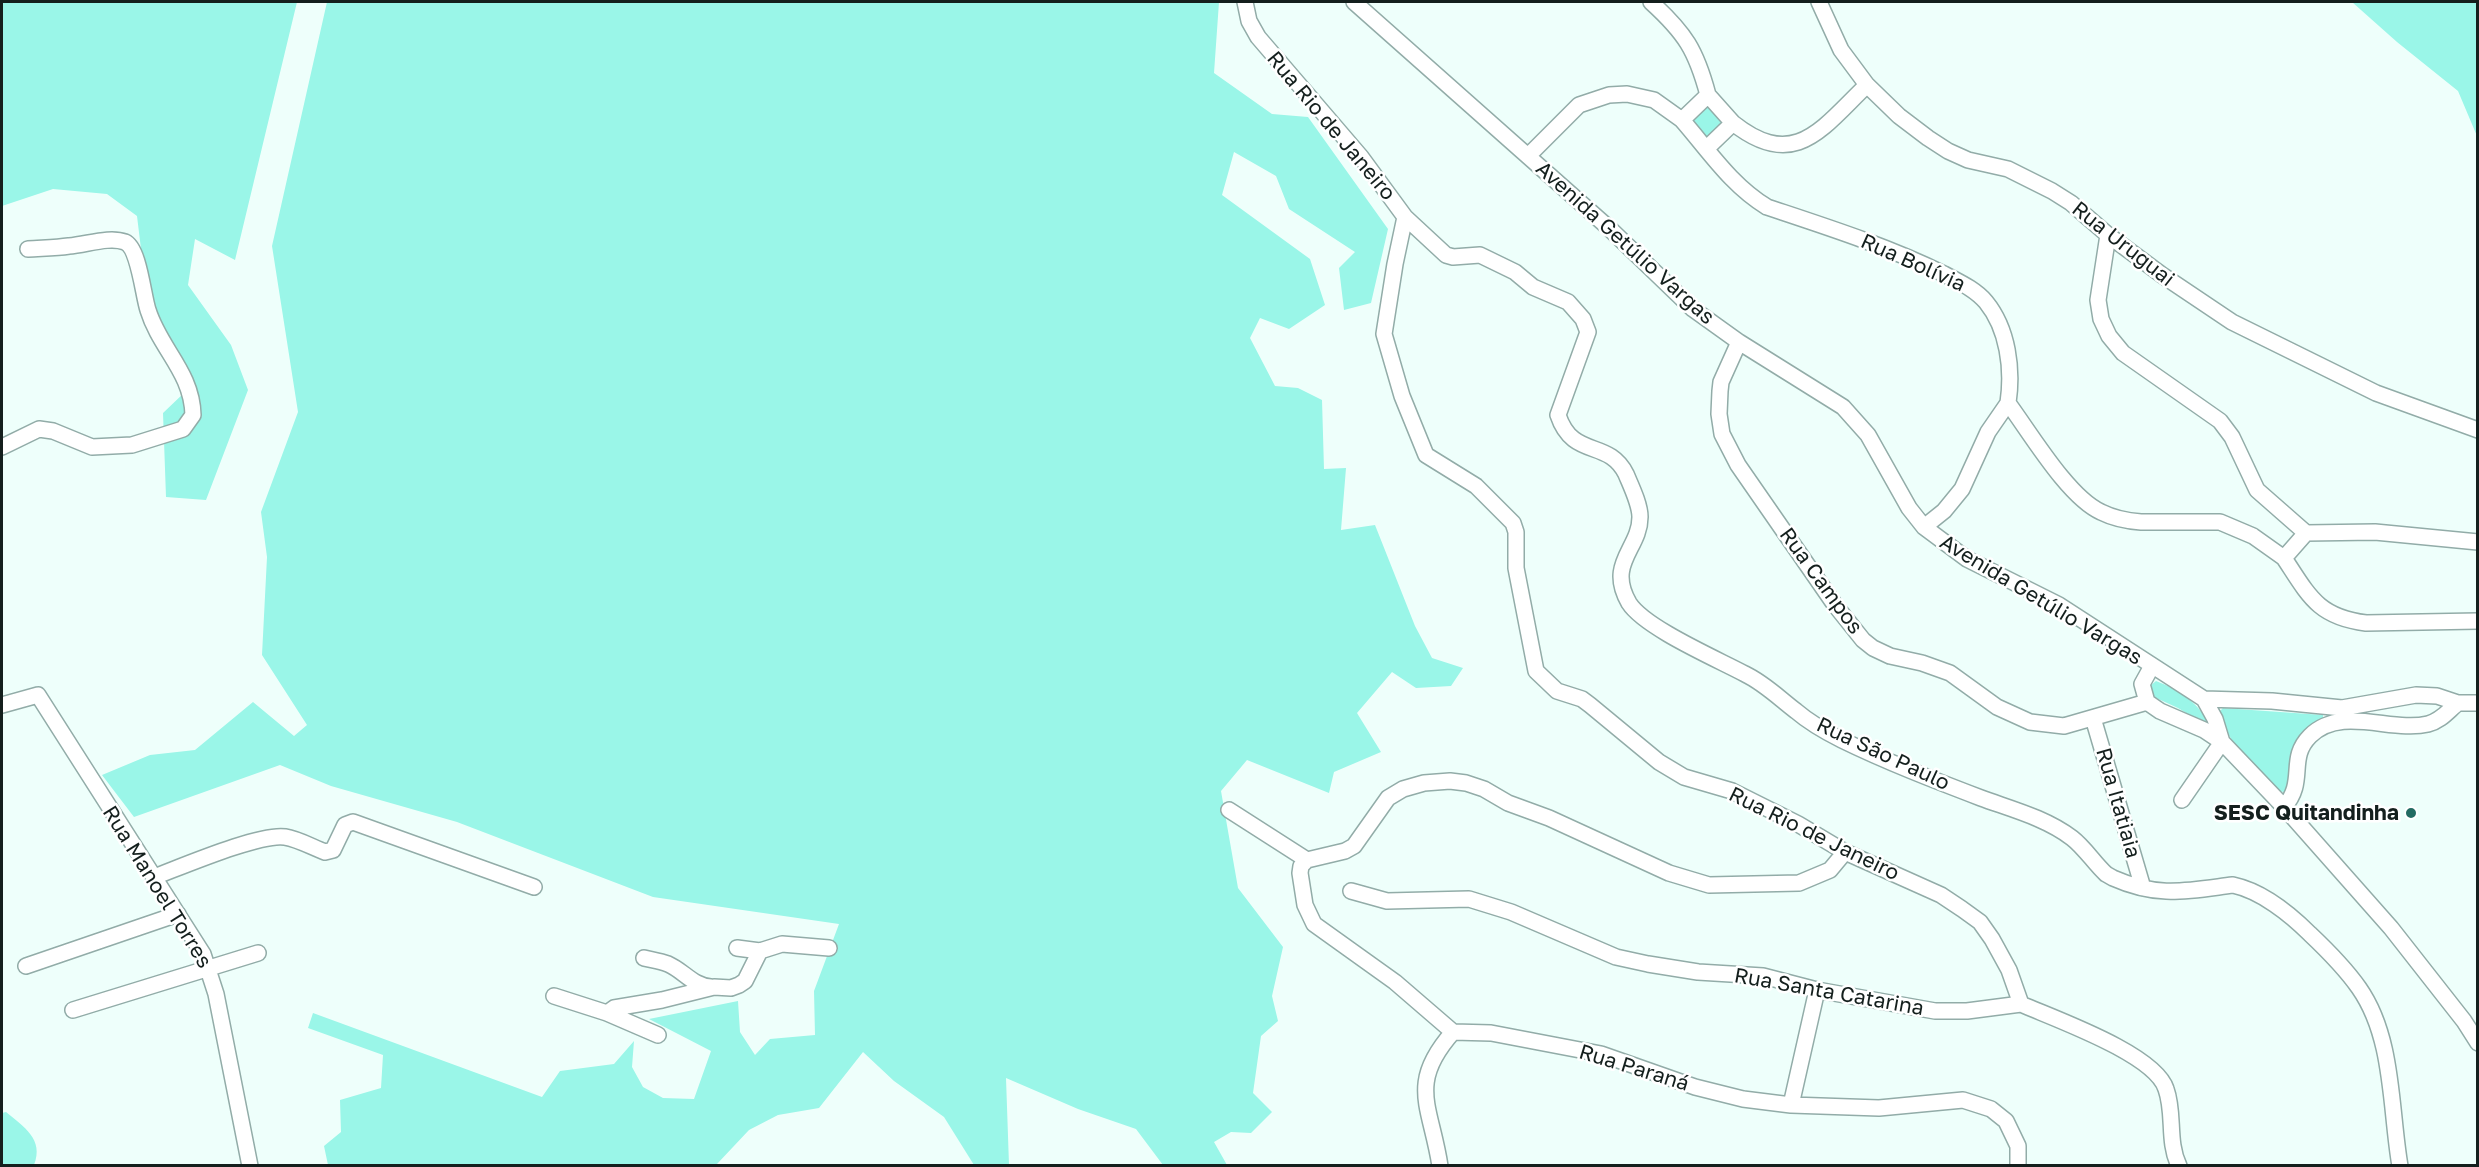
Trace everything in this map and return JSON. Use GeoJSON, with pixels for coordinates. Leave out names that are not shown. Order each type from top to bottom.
{"type":"FeatureCollection","features":[{"type":"Feature","properties":{"kind":"street","name":"Rua Rio de Janeiro"},"geometry":{"type":"LineString","coordinates":[[1245,2],[1249,21],[1258,37],[1361,157],[1405,217],[1384,334],[1392,367],[1426,455],[1476,486],[1513,523],[1516,532],[1516,568],[1536,671],[1557,691],[1582,699],[1659,762],[1684,777],[1732,791],[1798,824],[1845,852],[1941,895],[1980,922],[2009,970],[2021,1004]]}},
{"type":"Feature","properties":{"kind":"street","name":"Avenida Getúlio Vargas"},"geometry":{"type":"LineString","coordinates":[[1354,2],[1529,155],[1693,309],[1739,342],[1828,396],[1847,411],[1868,435],[1909,508],[1924,527],[1967,558],[2059,605],[2204,699]]}},
{"type":"Feature","properties":{"kind":"street"},"geometry":{"type":"LineString","coordinates":[[1651,2],[1688,40],[1699,63],[1708,95],[1733,123],[1750,137],[1768,144],[1783,145],[1802,142],[1818,131],[1867,85]]}},
{"type":"Feature","properties":{"kind":"street","name":"Rua Uruguai"},"geometry":{"type":"LineString","coordinates":[[1819,2],[1840,50],[1867,85],[1899,116],[1948,151],[1968,160],[2008,170],[2034,181],[2071,203],[2108,235],[2207,307],[2232,322],[2376,393],[2478,430]]}},
{"type":"Feature","properties":{"kind":"street","name":"Rua Bolívia"},"geometry":{"type":"LineString","coordinates":[[1529,155],[1579,105],[1609,95],[1627,94],[1654,100],[1682,120],[1738,186],[1767,207],[1880,246],[1975,290],[1997,320],[2004,339],[2010,375],[2008,403]]}},
{"type":"Feature","properties":{"kind":"street"},"geometry":{"type":"LineString","coordinates":[[1682,120],[1708,95]]}},
{"type":"Feature","properties":{"kind":"street"},"geometry":{"type":"LineString","coordinates":[[1707,148],[1733,123]]}},
{"type":"Feature","properties":{"kind":"street","name":"Rua São Paulo"},"geometry":{"type":"LineString","coordinates":[[1405,217],[1446,255],[1453,257],[1480,255],[1515,272],[1533,287],[1568,302],[1584,319],[1588,332],[1558,415],[1562,427],[1571,439],[1582,446],[1600,450],[1611,457],[1625,472],[1632,489],[1641,515],[1639,529],[1623,559],[1622,575],[1624,592],[1631,605],[1665,631],[1748,675],[1823,730],[1871,754],[2035,818],[2073,839],[2106,874],[2120,882],[2172,893],[2234,885],[2249,890],[2299,923],[2335,958],[2360,990],[2374,1017],[2384,1049],[2400,1166]]}},
{"type":"Feature","properties":{"kind":"street"},"geometry":{"type":"LineString","coordinates":[[2108,235],[2098,300],[2101,319],[2109,336],[2123,353],[2205,408],[2220,421],[2232,437],[2257,490],[2306,533],[2375,532],[2478,542]]}},
{"type":"Feature","properties":{"kind":"street"},"geometry":{"type":"LineString","coordinates":[[2,447],[39,429],[53,431],[92,447],[132,446],[183,429],[193,415],[189,385],[154,329],[141,288],[134,252],[130,245],[120,241],[109,241],[28,249]]}},
{"type":"Feature","properties":{"kind":"street","name":"Rua Campos"},"geometry":{"type":"LineString","coordinates":[[1739,342],[1720,391],[1719,414],[1722,434],[1738,465],[1853,630],[1881,653],[1950,673],[1981,696],[2022,720],[2064,726],[2147,702]]}},
{"type":"Feature","properties":{"kind":"street"},"geometry":{"type":"LineString","coordinates":[[1924,527],[1944,511],[1962,489],[1988,432],[2008,403],[2069,487],[2099,512],[2128,521],[2220,522],[2253,536],[2284,558],[2305,590],[2319,606],[2331,615],[2348,621],[2366,623],[2478,621]]}},
{"type":"Feature","properties":{"kind":"street"},"geometry":{"type":"LineString","coordinates":[[2284,558],[2306,533]]}},
{"type":"Feature","properties":{"kind":"street","name":"Avenida Getúlio Vargas"},"geometry":{"type":"LineString","coordinates":[[2147,702],[2142,684],[2152,666]]}},
{"type":"Feature","properties":{"kind":"street"},"geometry":{"type":"LineString","coordinates":[[2284,807],[2296,791],[2297,764],[2301,748],[2309,736],[2342,715],[2416,695],[2437,696],[2458,703],[2478,703]]}},
{"type":"Feature","properties":{"kind":"street","name":"Rua Manoel Torres"},"geometry":{"type":"LineString","coordinates":[[2,705],[38,696],[178,914],[210,969],[250,1166]]}},
{"type":"Feature","properties":{"kind":"street"},"geometry":{"type":"LineString","coordinates":[[2204,699],[2272,701],[2388,723],[2428,724],[2442,718],[2458,703]]}},
{"type":"Feature","properties":{"kind":"street"},"geometry":{"type":"LineString","coordinates":[[2204,699],[2215,719],[2222,742]]}},
{"type":"Feature","properties":{"kind":"street"},"geometry":{"type":"LineString","coordinates":[[2147,702],[2160,711],[2197,726],[2222,742],[2284,807],[2391,928],[2478,1042]]}},
{"type":"Feature","properties":{"kind":"street"},"geometry":{"type":"LineString","coordinates":[[2385,702],[2388,723]]}},
{"type":"Feature","properties":{"kind":"street","name":"Rua Itatiaia"},"geometry":{"type":"LineString","coordinates":[[2093,718],[2143,888]]}},
{"type":"Feature","properties":{"kind":"street"},"geometry":{"type":"LineString","coordinates":[[2182,800],[2222,742]]}},
{"type":"Feature","properties":{"kind":"street"},"geometry":{"type":"LineString","coordinates":[[1440,1166],[1424,1087],[1428,1068],[1442,1045],[1454,1032],[1395,982],[1314,924],[1305,905],[1301,887],[1301,866],[1307,860],[1345,851],[1354,846],[1388,798],[1394,794],[1424,783],[1450,781],[1484,789],[1508,803],[1549,818],[1669,873],[1709,885],[1799,883],[1830,870],[1845,852]]}},
{"type":"Feature","properties":{"kind":"street"},"geometry":{"type":"LineString","coordinates":[[1229,810],[1307,860]]}},
{"type":"Feature","properties":{"kind":"street"},"geometry":{"type":"LineString","coordinates":[[154,877],[237,847],[273,837],[288,838],[329,852],[333,850],[343,828],[353,822],[534,887]]}},
{"type":"Feature","properties":{"kind":"street","name":"Rua Santa Catarina"},"geometry":{"type":"LineString","coordinates":[[1351,891],[1388,901],[1469,899],[1511,912],[1616,957],[1698,972],[1763,976],[1816,990],[1935,1011],[1967,1011],[2021,1004]]}},
{"type":"Feature","properties":{"kind":"street"},"geometry":{"type":"LineString","coordinates":[[26,966],[178,914]]}},
{"type":"Feature","properties":{"kind":"street"},"geometry":{"type":"LineString","coordinates":[[737,948],[760,951],[782,944],[829,948]]}},
{"type":"Feature","properties":{"kind":"street"},"geometry":{"type":"LineString","coordinates":[[644,958],[667,964],[682,972],[699,987],[731,988],[745,981],[760,951]]}},
{"type":"Feature","properties":{"kind":"street"},"geometry":{"type":"LineString","coordinates":[[73,1010],[258,953]]}},
{"type":"Feature","properties":{"kind":"street"},"geometry":{"type":"LineString","coordinates":[[607,1013],[616,1008],[662,1000],[714,987]]}},
{"type":"Feature","properties":{"kind":"street"},"geometry":{"type":"LineString","coordinates":[[1791,1105],[1816,990]]}},
{"type":"Feature","properties":{"kind":"street"},"geometry":{"type":"LineString","coordinates":[[554,996],[607,1013],[658,1035]]}},
{"type":"Feature","properties":{"kind":"street"},"geometry":{"type":"LineString","coordinates":[[2021,1004],[2126,1052],[2156,1073],[2164,1082],[2169,1096],[2172,1146],[2179,1166]]}},
{"type":"Feature","properties":{"kind":"street","name":"Rua Paraná"},"geometry":{"type":"LineString","coordinates":[[1454,1032],[1529,1039],[1601,1054],[1717,1093],[1791,1105],[1879,1108],[1963,1100],[1990,1109],[2007,1121],[2018,1146],[2018,1166]]}},
{"type":"Feature","properties":{"kind":"green space"},"geometry":{"type":"Polygon","coordinates":[[[2,2],[297,2],[235,260],[195,239],[188,285],[231,345],[248,390],[206,500],[166,497],[163,413],[185,392],[145,282],[137,216],[107,194],[53,189],[2,206],[2,2]]]}},
{"type":"Feature","properties":{"kind":"green space"},"geometry":{"type":"Polygon","coordinates":[[[327,2],[1219,2],[1214,73],[1272,114],[1308,117],[1388,229],[1371,303],[1344,310],[1339,268],[1355,252],[1289,209],[1276,176],[1234,152],[1222,195],[1310,259],[1325,305],[1289,329],[1260,318],[1250,338],[1275,386],[1298,388],[1322,400],[1324,469],[1346,468],[1341,530],[1375,525],[1415,626],[1432,658],[1463,668],[1451,686],[1416,688],[1392,672],[1357,713],[1381,752],[1334,772],[1329,793],[1247,760],[1221,791],[1238,888],[1283,947],[1272,996],[1278,1021],[1261,1036],[1253,1093],[1272,1112],[1251,1133],[1231,1132],[1214,1142],[1227,1165],[1163,1165],[1136,1129],[1078,1109],[1006,1078],[1009,1165],[974,1165],[944,1117],[894,1081],[863,1052],[819,1108],[778,1115],[749,1130],[717,1164],[328,1165],[324,1146],[341,1132],[340,1100],[381,1088],[383,1055],[308,1028],[313,1013],[542,1097],[560,1071],[614,1064],[634,1041],[632,1067],[643,1087],[663,1098],[694,1099],[711,1051],[649,1019],[738,1001],[740,1032],[755,1055],[770,1039],[815,1035],[814,991],[839,924],[653,897],[457,822],[331,786],[280,765],[134,817],[102,775],[150,755],[195,750],[253,702],[294,736],[307,725],[262,655],[267,557],[261,512],[298,412],[272,246],[327,2]]]}},
{"type":"Feature","properties":{"kind":"green space"},"geometry":{"type":"Polygon","coordinates":[[[2352,2],[2477,2],[2477,136],[2458,91],[2352,2]]]}},
{"type":"Feature","properties":{"kind":"green space"},"geometry":{"type":"Polygon","coordinates":[[[1708,106],[1724,123],[1709,139],[1704,139],[1690,118],[1708,106]]]}},
{"type":"Feature","properties":{"kind":"green space"},"geometry":{"type":"Polygon","coordinates":[[[2156,681],[2186,697],[2199,709],[2208,723],[2206,725],[2154,697],[2150,686],[2156,681]]]}},
{"type":"Feature","properties":{"kind":"green space"},"geometry":{"type":"Polygon","coordinates":[[[2223,708],[2323,715],[2323,719],[2313,723],[2305,730],[2294,746],[2289,767],[2289,788],[2284,792],[2278,791],[2235,744],[2222,723],[2219,712],[2223,708]]]}},
{"type":"Feature","properties":{"kind":"green space"},"geometry":{"type":"Polygon","coordinates":[[[6,1112],[30,1134],[34,1141],[36,1156],[34,1165],[2,1165],[2,1113],[6,1112]]]}},
{"type":"Feature","properties":{"kind":"place","name":"SESC Quitandinha"},"geometry":{"type":"Point","coordinates":[2411,813]}}]}
